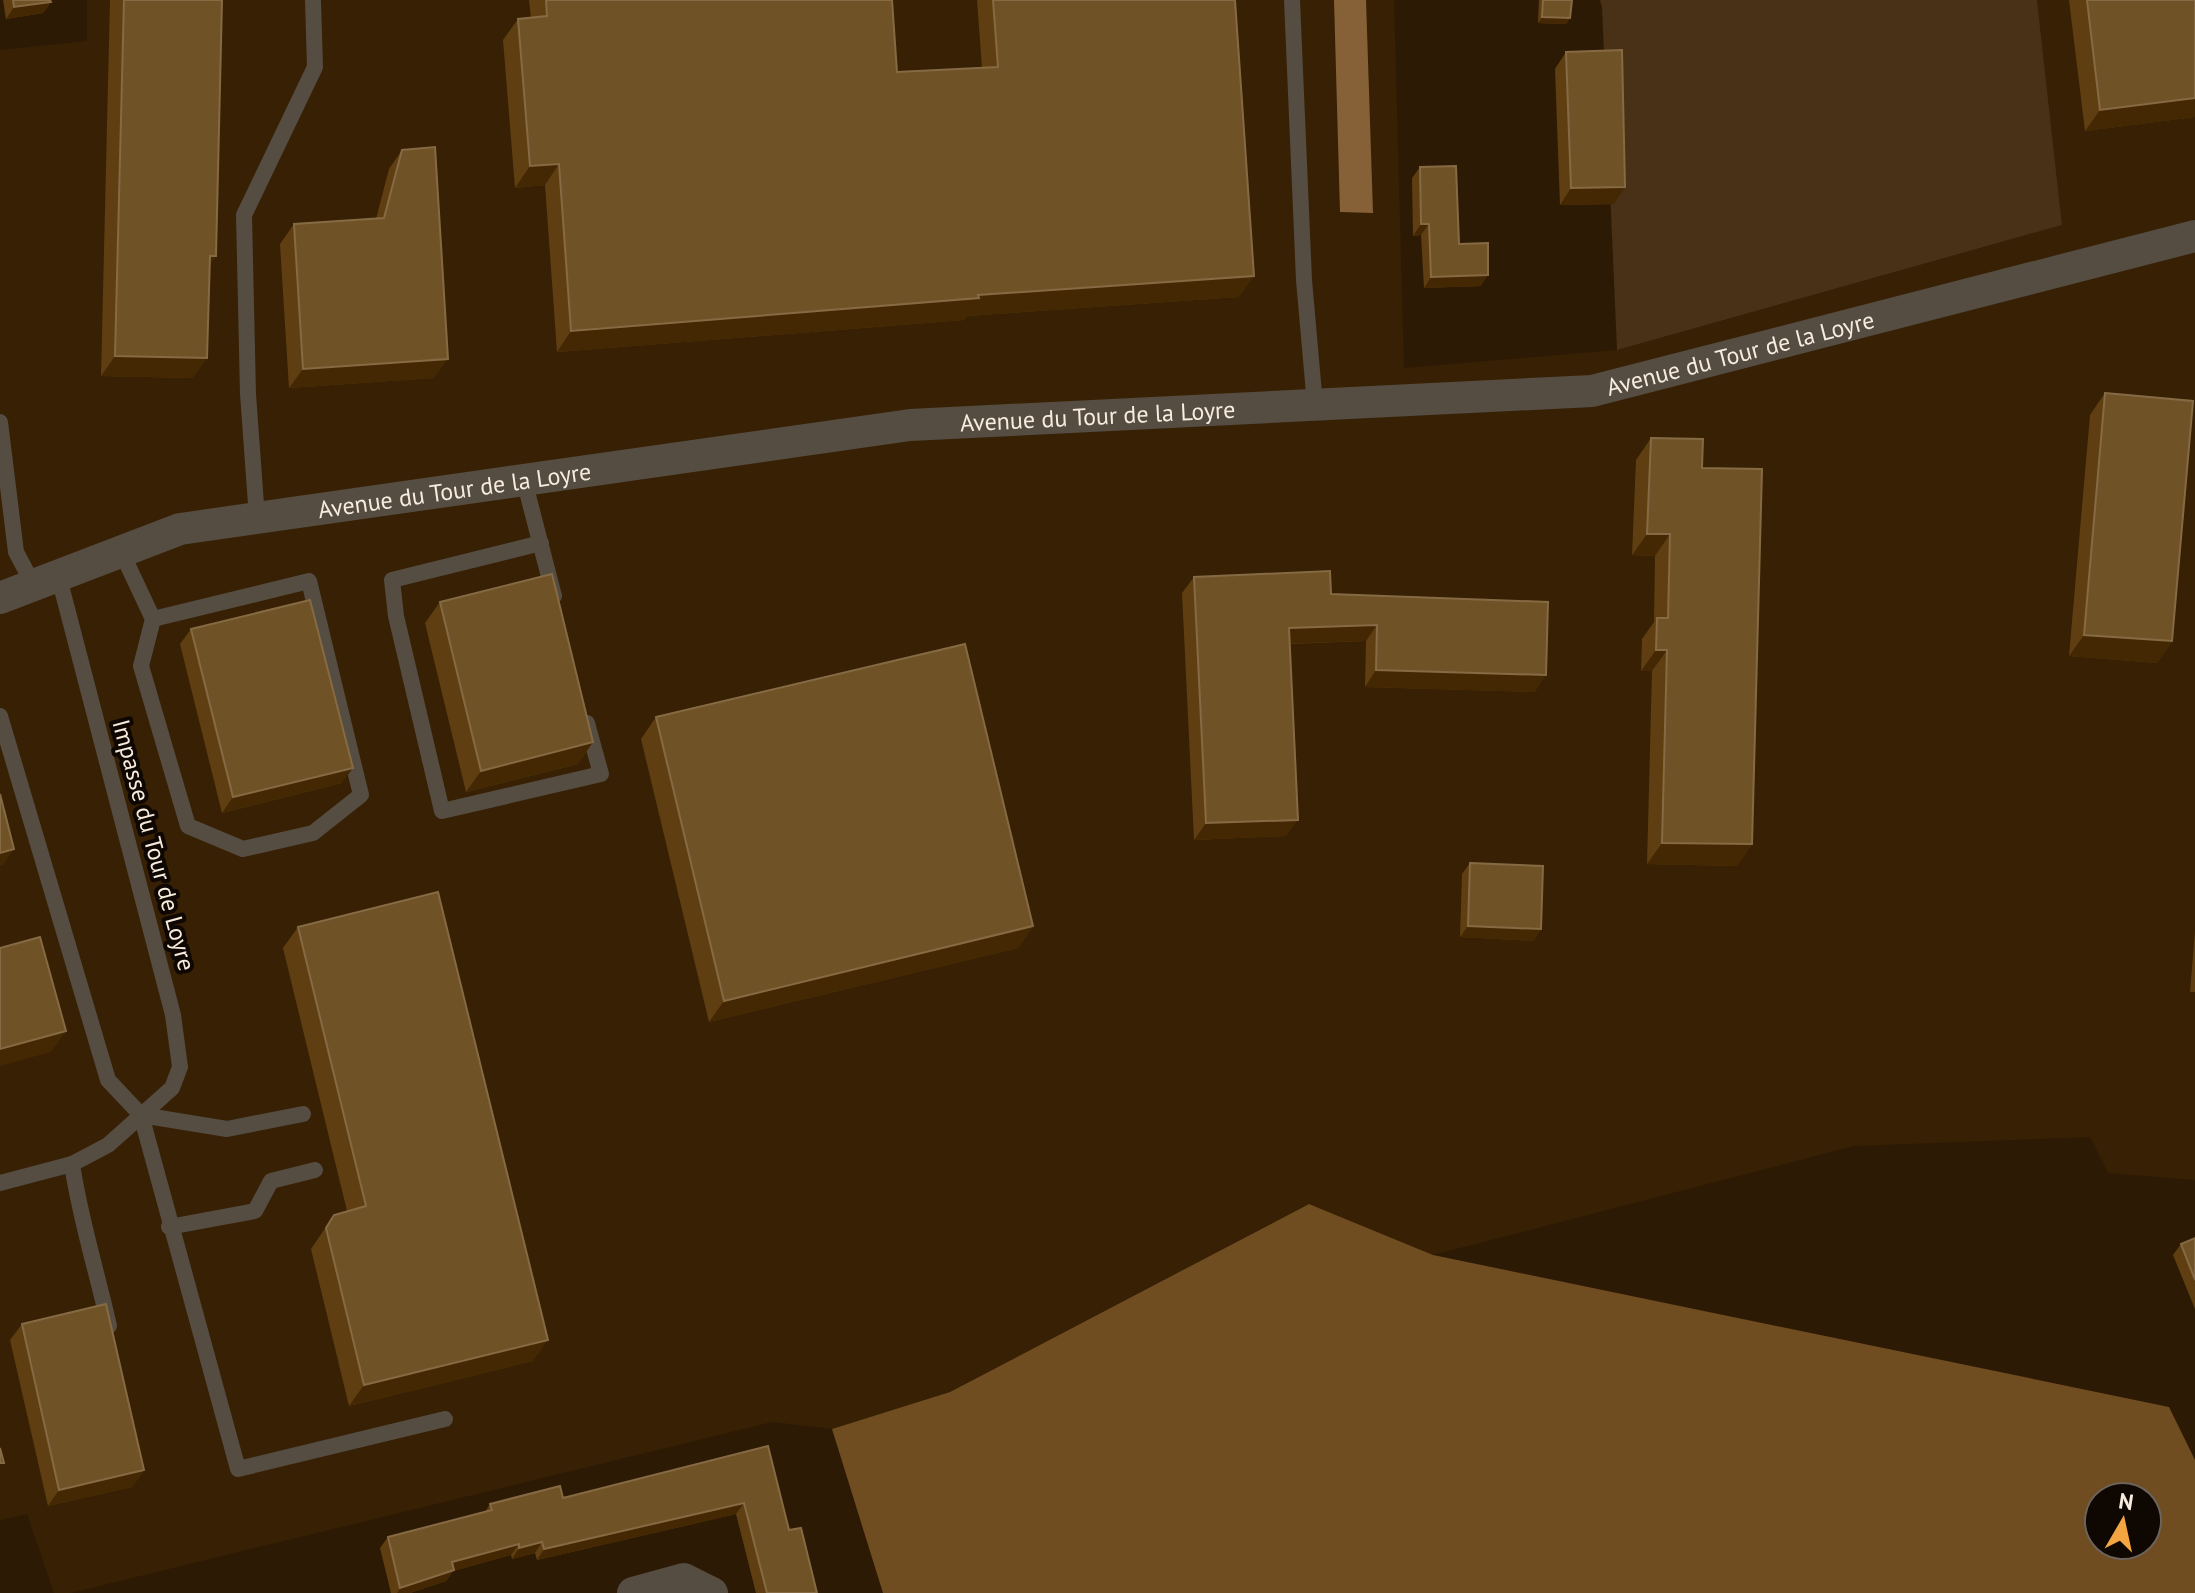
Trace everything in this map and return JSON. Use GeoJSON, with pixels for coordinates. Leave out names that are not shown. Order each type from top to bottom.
{"type":"FeatureCollection","features":[{"type":"Feature","properties":{"kind":"street","name":"Avenue du Tour de la Loyre"},"geometry":{"type":"LineString","coordinates":[[0,598],[180,529],[910,425],[1592,391],[2195,236]]}},
{"type":"Feature","properties":{"kind":"street"},"geometry":{"type":"LineString","coordinates":[[633,1593],[684,1579],[712,1593]]}},
{"type":"Feature","properties":{"kind":"lane"},"geometry":{"type":"LineString","coordinates":[[257,518],[248,394],[244,215],[315,67],[313,0]]}},
{"type":"Feature","properties":{"kind":"lane"},"geometry":{"type":"LineString","coordinates":[[1292,0],[1304,280],[1315,405]]}},
{"type":"Feature","properties":{"kind":"lane","name":"Impasse du Tour de Loyre"},"geometry":{"type":"LineString","coordinates":[[0,422],[16,552],[46,579],[173,1015],[180,1067],[172,1088],[108,1145],[72,1164],[0,1183]]}},
{"type":"Feature","properties":{"kind":"lane"},"geometry":{"type":"LineString","coordinates":[[524,480],[557,605]]}},
{"type":"Feature","properties":{"kind":"lane"},"geometry":{"type":"LineString","coordinates":[[541,543],[392,580],[396,616],[442,811],[601,774],[585,713]]}},
{"type":"Feature","properties":{"kind":"lane"},"geometry":{"type":"LineString","coordinates":[[121,551],[153,619],[141,666],[188,826],[243,849],[313,833],[361,795],[309,581],[153,619]]}},
{"type":"Feature","properties":{"kind":"lane"},"geometry":{"type":"LineString","coordinates":[[0,716],[108,1080],[141,1115],[169,1227],[238,1469],[445,1419]]}},
{"type":"Feature","properties":{"kind":"lane"},"geometry":{"type":"LineString","coordinates":[[141,1115],[227,1129],[303,1114]]}},
{"type":"Feature","properties":{"kind":"lane"},"geometry":{"type":"LineString","coordinates":[[72,1164],[78,1206],[113,1342]]}},
{"type":"Feature","properties":{"kind":"lane"},"geometry":{"type":"LineString","coordinates":[[169,1227],[255,1211],[271,1181],[315,1170]]}},
{"type":"Feature","properties":{"kind":"shaded area"},"geometry":{"type":"Polygon","coordinates":[[[87,0],[1394,0],[1404,368],[1617,350],[2062,225],[2037,0],[2195,0],[2195,1180],[2108,1173],[2090,1137],[1854,1146],[1433,1255],[1309,1204],[950,1392],[832,1429],[772,1422],[71,1593],[54,1593],[27,1514],[0,1520],[0,50],[87,41],[87,0]]]}},
{"type":"Feature","properties":{"kind":"shaded area"},"geometry":{"type":"Polygon","coordinates":[[[1334,0],[1366,0],[1373,213],[1340,212],[1334,0]]]}},
{"type":"Feature","properties":{"kind":"shaded area"},"geometry":{"type":"Polygon","coordinates":[[[1600,0],[2037,0],[2062,225],[1617,350],[1600,0]]]}},
{"type":"Feature","properties":{"kind":"shaded area"},"geometry":{"type":"Polygon","coordinates":[[[1309,1204],[1433,1255],[2169,1407],[2195,1460],[2195,1593],[883,1593],[832,1429],[950,1392],[1309,1204]]]}},
{"type":"Feature","properties":{"kind":"building"},"geometry":{"type":"Polygon","coordinates":[[[13,0],[50,0],[51,2],[14,7],[13,0]]]}},
{"type":"Feature","properties":{"kind":"building"},"geometry":{"type":"Polygon","coordinates":[[[124,0],[222,0],[216,256],[210,256],[207,358],[115,356],[124,0]]]}},
{"type":"Feature","properties":{"kind":"building"},"geometry":{"type":"Polygon","coordinates":[[[546,0],[892,0],[897,72],[998,67],[993,0],[1235,0],[1254,276],[978,295],[979,298],[571,331],[559,164],[530,166],[518,19],[547,16],[546,0]]]}},
{"type":"Feature","properties":{"kind":"building"},"geometry":{"type":"Polygon","coordinates":[[[1543,0],[1572,0],[1570,18],[1542,17],[1543,0]]]}},
{"type":"Feature","properties":{"kind":"building"},"geometry":{"type":"Polygon","coordinates":[[[2087,0],[2195,0],[2195,98],[2100,110],[2087,0]]]}},
{"type":"Feature","properties":{"kind":"building"},"geometry":{"type":"Polygon","coordinates":[[[1622,50],[1625,187],[1571,188],[1566,52],[1622,50]]]}},
{"type":"Feature","properties":{"kind":"building"},"geometry":{"type":"Polygon","coordinates":[[[435,147],[448,359],[303,369],[294,224],[384,218],[402,150],[435,147]]]}},
{"type":"Feature","properties":{"kind":"building"},"geometry":{"type":"Polygon","coordinates":[[[1456,166],[1459,244],[1488,243],[1488,275],[1431,277],[1429,224],[1421,224],[1420,167],[1456,166]]]}},
{"type":"Feature","properties":{"kind":"building"},"geometry":{"type":"Polygon","coordinates":[[[2105,393],[2193,401],[2172,641],[2084,635],[2105,393]]]}},
{"type":"Feature","properties":{"kind":"building"},"geometry":{"type":"Polygon","coordinates":[[[1651,438],[1703,439],[1702,468],[1762,469],[1752,844],[1662,843],[1667,650],[1656,650],[1657,618],[1668,618],[1670,534],[1647,534],[1651,438]]]}},
{"type":"Feature","properties":{"kind":"building"},"geometry":{"type":"Polygon","coordinates":[[[1330,571],[1331,594],[1548,602],[1546,675],[1376,670],[1377,625],[1289,628],[1298,820],[1206,823],[1194,577],[1330,571]]]}},
{"type":"Feature","properties":{"kind":"building"},"geometry":{"type":"Polygon","coordinates":[[[552,574],[593,742],[481,771],[440,602],[552,574]]]}},
{"type":"Feature","properties":{"kind":"building"},"geometry":{"type":"Polygon","coordinates":[[[310,600],[353,768],[233,797],[191,629],[310,600]]]}},
{"type":"Feature","properties":{"kind":"building"},"geometry":{"type":"Polygon","coordinates":[[[965,644],[1033,926],[724,1001],[656,717],[965,644]]]}},
{"type":"Feature","properties":{"kind":"building"},"geometry":{"type":"Polygon","coordinates":[[[0,794],[14,849],[0,853],[0,794]]]}},
{"type":"Feature","properties":{"kind":"building"},"geometry":{"type":"Polygon","coordinates":[[[1470,863],[1543,866],[1541,929],[1468,926],[1470,863]]]}},
{"type":"Feature","properties":{"kind":"building"},"geometry":{"type":"Polygon","coordinates":[[[438,892],[548,1340],[364,1385],[326,1228],[334,1215],[366,1206],[298,927],[438,892]]]}},
{"type":"Feature","properties":{"kind":"building"},"geometry":{"type":"Polygon","coordinates":[[[40,937],[66,1031],[0,1049],[0,948],[40,937]]]}},
{"type":"Feature","properties":{"kind":"building"},"geometry":{"type":"Polygon","coordinates":[[[2195,1238],[2195,1280],[2181,1244],[2195,1238]]]}},
{"type":"Feature","properties":{"kind":"building"},"geometry":{"type":"Polygon","coordinates":[[[106,1304],[144,1470],[59,1490],[22,1324],[106,1304]]]}},
{"type":"Feature","properties":{"kind":"building"},"geometry":{"type":"Polygon","coordinates":[[[768,1446],[789,1530],[801,1528],[817,1593],[767,1593],[744,1503],[544,1549],[542,1542],[519,1548],[519,1544],[452,1562],[454,1570],[400,1588],[388,1537],[492,1510],[490,1504],[560,1486],[563,1498],[768,1446]]]}}]}
